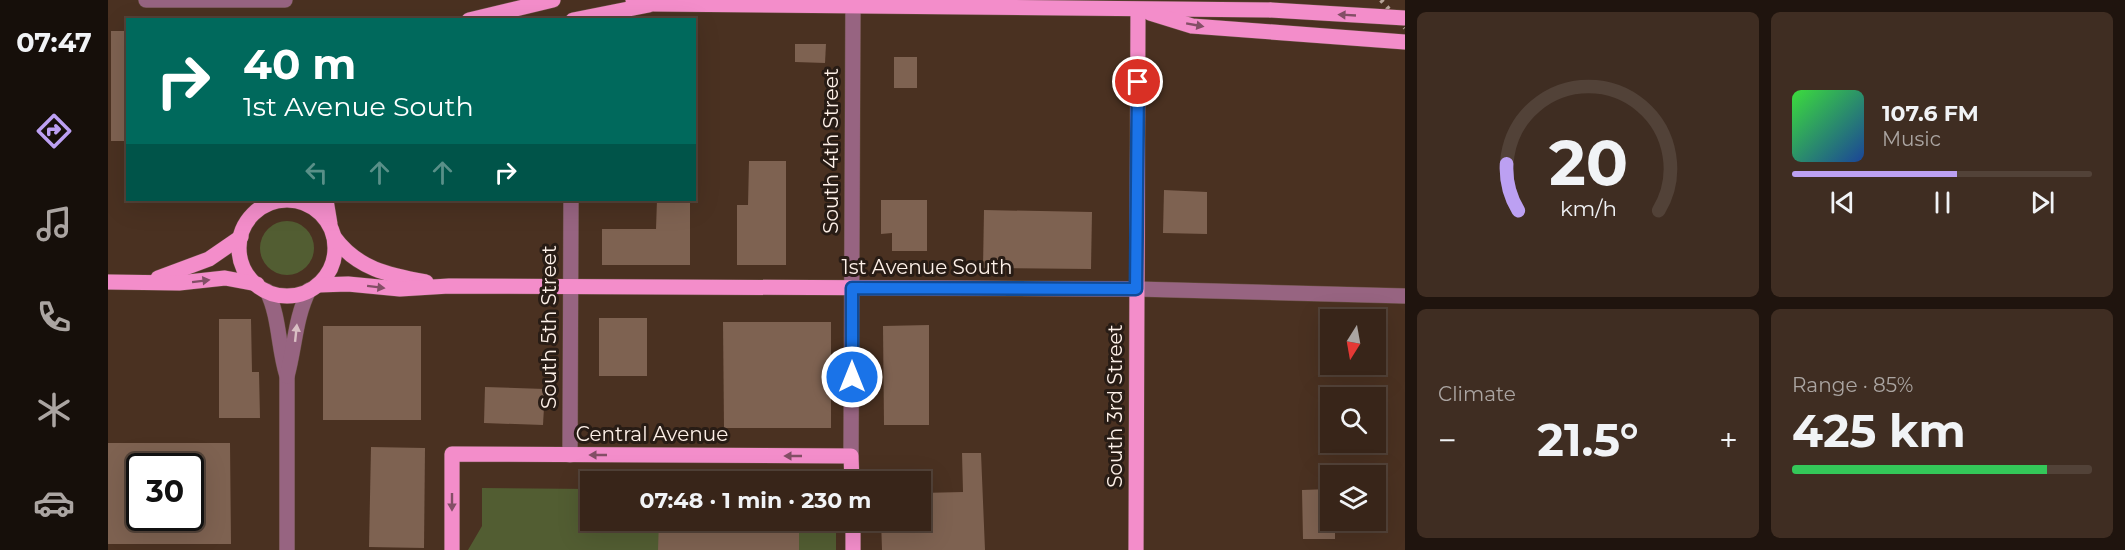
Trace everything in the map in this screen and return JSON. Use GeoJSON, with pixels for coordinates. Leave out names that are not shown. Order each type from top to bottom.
{"type":"FeatureCollection","features":[{"type":"Feature","properties":{"kind":"main road"},"geometry":{"type":"LineString","coordinates":[[477,18],[553,0]]}},
{"type":"Feature","properties":{"kind":"main road"},"geometry":{"type":"LineString","coordinates":[[633,0],[654,4]]}},
{"type":"Feature","properties":{"kind":"main road"},"geometry":{"type":"LineString","coordinates":[[583,18],[654,4],[853,3],[1138,5],[1405,18]]}},
{"type":"Feature","properties":{"kind":"main road"},"geometry":{"type":"LineString","coordinates":[[1138,5],[1192,26],[1298,36],[1405,42]]}},
{"type":"Feature","properties":{"kind":"main road","name":"South 3rd Street"},"geometry":{"type":"LineString","coordinates":[[1136,550],[1138,5]]}},
{"type":"Feature","properties":{"kind":"main road","name":"1st Avenue South"},"geometry":{"type":"LineString","coordinates":[[144,282],[193,267],[222,251],[241,237],[255,213],[275,201],[301,202],[320,213],[343,249],[365,266],[387,274],[449,286]]}},
{"type":"Feature","properties":{"kind":"main road"},"geometry":{"type":"LineString","coordinates":[[314,288],[330,269],[334,259],[326,201]]}},
{"type":"Feature","properties":{"kind":"main road"},"geometry":{"type":"LineString","coordinates":[[241,237],[240,256],[243,267],[262,288]]}},
{"type":"Feature","properties":{"kind":"main road","name":"1st Avenue South"},"geometry":{"type":"LineString","coordinates":[[108,282],[187,282],[225,278],[289,296],[314,288],[348,284],[400,289],[449,286],[1136,289]]}},
{"type":"Feature","properties":{"kind":"main road","name":"Central Avenue"},"geometry":{"type":"LineString","coordinates":[[452,550],[452,454],[851,456]]}},
{"type":"Feature","properties":{"kind":"main road","name":"South 4th Street"},"geometry":{"type":"LineString","coordinates":[[851,456],[852,471]]}},
{"type":"Feature","properties":{"kind":"main road"},"geometry":{"type":"LineString","coordinates":[[852,531],[853,550]]}},
{"type":"Feature","properties":{"kind":"street"},"geometry":{"type":"LineString","coordinates":[[146,0],[285,1]]}},
{"type":"Feature","properties":{"kind":"street","name":"South 4th Street"},"geometry":{"type":"LineString","coordinates":[[851,456],[853,3]]}},
{"type":"Feature","properties":{"kind":"street","name":"South 5th Street"},"geometry":{"type":"LineString","coordinates":[[570,455],[571,201]]}},
{"type":"Feature","properties":{"kind":"street"},"geometry":{"type":"LineString","coordinates":[[262,288],[276,312],[280,355],[286,376],[287,550]]}},
{"type":"Feature","properties":{"kind":"street"},"geometry":{"type":"LineString","coordinates":[[286,376],[293,355],[298,315],[314,288]]}},
{"type":"Feature","properties":{"kind":"street","name":"1st Avenue South"},"geometry":{"type":"LineString","coordinates":[[1136,289],[1405,296]]}},
{"type":"Feature","properties":{"kind":"green space"},"geometry":{"type":"Polygon","coordinates":[[[282,221],[292,221],[302,225],[310,233],[314,248],[310,263],[302,271],[292,275],[282,275],[272,271],[264,263],[260,253],[260,243],[264,233],[272,225],[282,221]]]}},
{"type":"Feature","properties":{"kind":"green space"},"geometry":{"type":"Polygon","coordinates":[[[482,488],[580,489],[580,531],[836,531],[836,550],[468,550],[482,526],[482,488]]]}},
{"type":"Feature","properties":{"kind":"building"},"geometry":{"type":"Polygon","coordinates":[[[111,31],[126,31],[126,141],[111,141],[111,31]]]}},
{"type":"Feature","properties":{"kind":"building"},"geometry":{"type":"Polygon","coordinates":[[[795,44],[826,44],[825,63],[795,62],[795,44]]]}},
{"type":"Feature","properties":{"kind":"building"},"geometry":{"type":"Polygon","coordinates":[[[894,57],[917,57],[917,88],[894,88],[894,57]]]}},
{"type":"Feature","properties":{"kind":"building"},"geometry":{"type":"Polygon","coordinates":[[[749,161],[786,161],[786,265],[737,265],[737,205],[748,205],[749,161]]]}},
{"type":"Feature","properties":{"kind":"building"},"geometry":{"type":"Polygon","coordinates":[[[1164,190],[1207,192],[1207,234],[1163,233],[1164,190]]]}},
{"type":"Feature","properties":{"kind":"building"},"geometry":{"type":"Polygon","coordinates":[[[881,200],[927,200],[927,251],[892,251],[892,233],[881,234],[881,200]]]}},
{"type":"Feature","properties":{"kind":"building"},"geometry":{"type":"Polygon","coordinates":[[[657,201],[690,201],[690,265],[602,265],[602,229],[656,229],[657,201]]]}},
{"type":"Feature","properties":{"kind":"building"},"geometry":{"type":"Polygon","coordinates":[[[984,210],[1092,212],[1091,269],[983,268],[984,210]]]}},
{"type":"Feature","properties":{"kind":"building"},"geometry":{"type":"Polygon","coordinates":[[[599,318],[647,318],[647,376],[599,376],[599,318]]]}},
{"type":"Feature","properties":{"kind":"building"},"geometry":{"type":"Polygon","coordinates":[[[219,319],[251,319],[252,372],[259,372],[260,418],[219,418],[219,319]]]}},
{"type":"Feature","properties":{"kind":"building"},"geometry":{"type":"Polygon","coordinates":[[[723,322],[831,322],[831,428],[724,428],[723,322]]]}},
{"type":"Feature","properties":{"kind":"building"},"geometry":{"type":"Polygon","coordinates":[[[929,325],[929,425],[884,425],[883,326],[929,325]]]}},
{"type":"Feature","properties":{"kind":"building"},"geometry":{"type":"Polygon","coordinates":[[[323,326],[421,326],[421,420],[323,420],[323,326]]]}},
{"type":"Feature","properties":{"kind":"building"},"geometry":{"type":"Polygon","coordinates":[[[485,387],[545,389],[543,425],[484,423],[485,387]]]}},
{"type":"Feature","properties":{"kind":"building"},"geometry":{"type":"Polygon","coordinates":[[[108,443],[230,443],[231,544],[108,544],[108,443]]]}},
{"type":"Feature","properties":{"kind":"building"},"geometry":{"type":"Polygon","coordinates":[[[371,447],[425,448],[424,548],[369,547],[371,447]]]}},
{"type":"Feature","properties":{"kind":"building"},"geometry":{"type":"Polygon","coordinates":[[[962,453],[981,453],[985,550],[882,550],[881,531],[931,531],[931,493],[963,492],[962,453]]]}},
{"type":"Feature","properties":{"kind":"building"},"geometry":{"type":"Polygon","coordinates":[[[1320,489],[1320,531],[1335,531],[1335,539],[1303,539],[1302,490],[1320,489]]]}},
{"type":"Feature","properties":{"kind":"building"},"geometry":{"type":"Polygon","coordinates":[[[659,531],[799,531],[799,550],[658,550],[659,531]]]}},
{"type":"Feature","properties":{"kind":"railway"},"geometry":{"type":"LineString","coordinates":[[1381,0],[1405,28]]}},
{"type":"Feature","properties":{"kind":"route"},"geometry":{"type":"LineString","coordinates":[[852,377],[852,288],[1136,289],[1138,82]]}}]}
